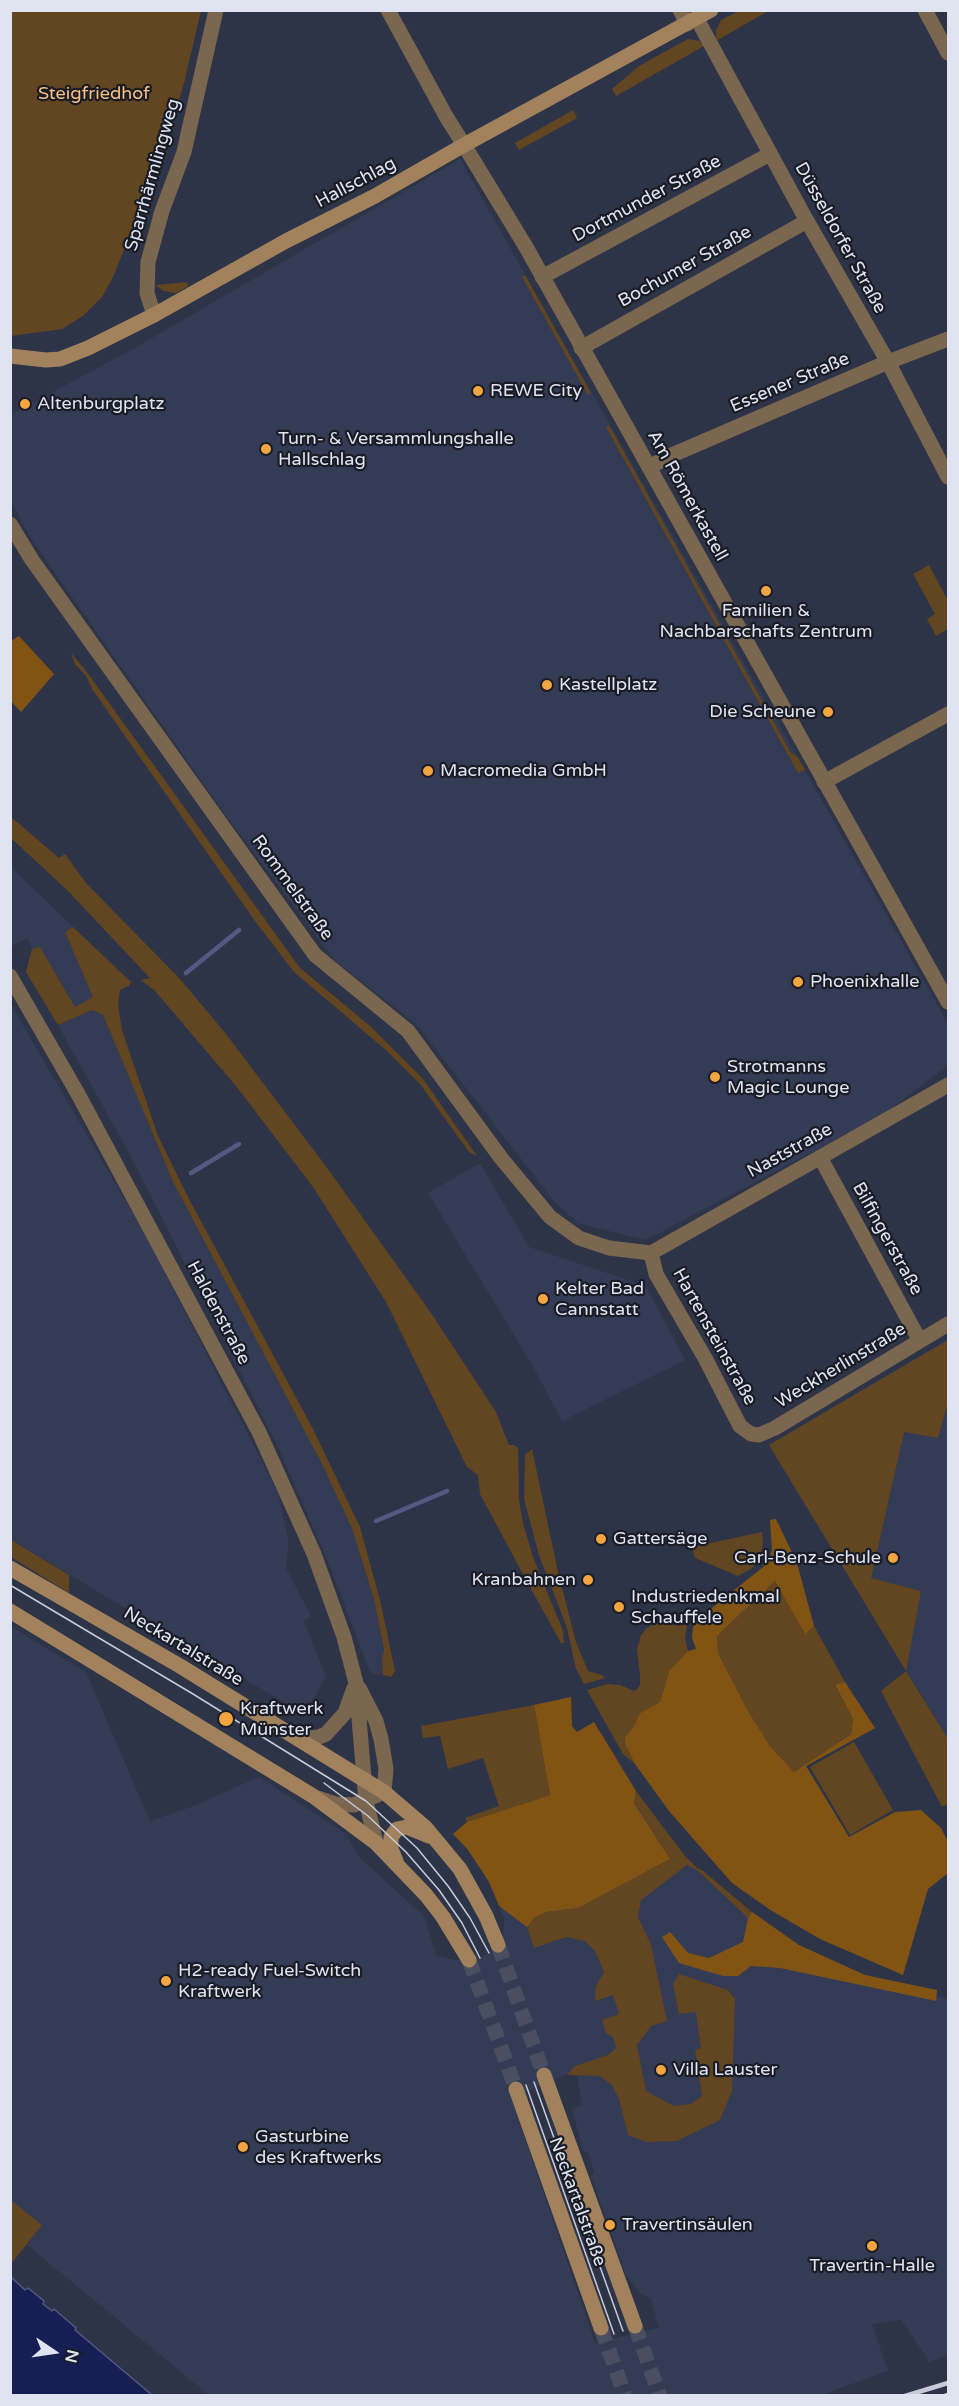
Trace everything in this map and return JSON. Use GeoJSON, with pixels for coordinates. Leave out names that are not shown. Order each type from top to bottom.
{"type":"FeatureCollection","features":[{"type":"Feature","properties":{"kind":"main road","name":"Hallschlag"},"geometry":{"type":"LineString","coordinates":[[10,356],[46,360],[60,359],[88,348],[154,315],[286,241],[375,196],[688,18],[711,10]]}},
{"type":"Feature","properties":{"kind":"main road","name":"Neckartalstraße"},"geometry":{"type":"LineString","coordinates":[[10,1568],[180,1666],[384,1792],[434,1838],[460,1869],[498,1945]]}},
{"type":"Feature","properties":{"kind":"main road"},"geometry":{"type":"LineString","coordinates":[[10,1611],[313,1796],[376,1843],[397,1862],[438,1910],[469,1960]]}},
{"type":"Feature","properties":{"kind":"main road"},"geometry":{"type":"LineString","coordinates":[[397,1862],[391,1849],[391,1837],[398,1829],[407,1827],[434,1838]]}},
{"type":"Feature","properties":{"kind":"main road","name":"Neckartalstraße"},"geometry":{"type":"LineString","coordinates":[[544,2075],[635,2326]]}},
{"type":"Feature","properties":{"kind":"main road","name":"Neckartalstraße"},"geometry":{"type":"LineString","coordinates":[[516,2089],[601,2328]]}},
{"type":"Feature","properties":{"kind":"street","name":"Sparrhärmlingweg"},"geometry":{"type":"LineString","coordinates":[[154,315],[147,293],[148,262],[162,211],[184,152],[216,10]]}},
{"type":"Feature","properties":{"kind":"street","name":"Am Römerkastell"},"geometry":{"type":"LineString","coordinates":[[388,10],[447,118],[498,198],[948,1002]]}},
{"type":"Feature","properties":{"kind":"street"},"geometry":{"type":"LineString","coordinates":[[925,10],[948,53]]}},
{"type":"Feature","properties":{"kind":"street","name":"Düsseldorfer Straße"},"geometry":{"type":"LineString","coordinates":[[688,18],[770,154],[888,362],[948,477]]}},
{"type":"Feature","properties":{"kind":"street","name":"Dortmunder Straße"},"geometry":{"type":"LineString","coordinates":[[542,277],[770,154]]}},
{"type":"Feature","properties":{"kind":"street","name":"Bochumer Straße"},"geometry":{"type":"LineString","coordinates":[[581,348],[807,221]]}},
{"type":"Feature","properties":{"kind":"street","name":"Essener Straße"},"geometry":{"type":"LineString","coordinates":[[649,467],[888,362],[948,339]]}},
{"type":"Feature","properties":{"kind":"street","name":"Rommelstraße"},"geometry":{"type":"LineString","coordinates":[[10,524],[32,560],[315,955],[408,1031],[501,1158],[550,1217],[579,1238],[609,1248],[651,1252]]}},
{"type":"Feature","properties":{"kind":"street"},"geometry":{"type":"LineString","coordinates":[[824,782],[948,714]]}},
{"type":"Feature","properties":{"kind":"street","name":"Haldenstraße"},"geometry":{"type":"LineString","coordinates":[[10,976],[78,1094],[259,1432],[314,1554],[344,1637],[356,1683],[366,1801],[376,1843]]}},
{"type":"Feature","properties":{"kind":"street","name":"Naststraße"},"geometry":{"type":"LineString","coordinates":[[651,1252],[948,1084]]}},
{"type":"Feature","properties":{"kind":"street","name":"Bilfingerstraße"},"geometry":{"type":"LineString","coordinates":[[819,1157],[920,1341]]}},
{"type":"Feature","properties":{"kind":"street","name":"Hartensteinstraße"},"geometry":{"type":"LineString","coordinates":[[651,1252],[656,1274],[705,1358],[740,1425],[751,1434]]}},
{"type":"Feature","properties":{"kind":"street","name":"Weckherlinstraße"},"geometry":{"type":"LineString","coordinates":[[751,1434],[759,1435],[775,1428],[948,1324]]}},
{"type":"Feature","properties":{"kind":"street"},"geometry":{"type":"LineString","coordinates":[[298,1739],[326,1734],[345,1713],[356,1683]]}},
{"type":"Feature","properties":{"kind":"street","name":"Haldenstraße"},"geometry":{"type":"LineString","coordinates":[[356,1683],[376,1721],[381,1739],[386,1769],[384,1792]]}},
{"type":"Feature","properties":{"kind":"street"},"geometry":{"type":"LineString","coordinates":[[313,1796],[336,1804],[354,1805],[384,1792]]}},
{"type":"Feature","properties":{"kind":"shaded area"},"geometry":{"type":"Polygon","coordinates":[[[460,159],[948,1024],[948,1065],[884,1114],[646,1240],[577,1223],[553,1200],[417,1025],[335,961],[227,817],[33,542],[11,501],[10,415],[133,349],[460,159]]]}},
{"type":"Feature","properties":{"kind":"shaded area"},"geometry":{"type":"Polygon","coordinates":[[[19,636],[54,674],[21,712],[10,700],[11,641],[19,636]]]}},
{"type":"Feature","properties":{"kind":"shaded area"},"geometry":{"type":"Polygon","coordinates":[[[10,866],[73,927],[65,932],[94,997],[75,1007],[40,947],[32,949],[27,938],[12,946],[10,943],[10,866]]]}},
{"type":"Feature","properties":{"kind":"shaded area"},"geometry":{"type":"Polygon","coordinates":[[[10,1003],[146,1236],[278,1493],[289,1543],[286,1568],[311,1616],[304,1621],[326,1676],[305,1715],[11,1540],[10,1003]]]}},
{"type":"Feature","properties":{"kind":"shaded area"},"geometry":{"type":"Polygon","coordinates":[[[92,1010],[103,1015],[173,1182],[323,1466],[352,1529],[374,1599],[384,1650],[383,1675],[372,1673],[368,1667],[327,1559],[278,1447],[128,1151],[58,1025],[92,1010]]]}},
{"type":"Feature","properties":{"kind":"shaded area"},"geometry":{"type":"Polygon","coordinates":[[[480,1163],[529,1247],[646,1286],[685,1360],[562,1421],[531,1363],[428,1193],[480,1163]]]}},
{"type":"Feature","properties":{"kind":"shaded area","name":"Carl-Benz-Schule"},"geometry":{"type":"Polygon","coordinates":[[[948,1339],[948,1739],[769,1445],[948,1339]]]}},
{"type":"Feature","properties":{"kind":"shaded area"},"geometry":{"type":"Polygon","coordinates":[[[776,1519],[797,1563],[814,1626],[805,1634],[775,1581],[717,1636],[718,1653],[748,1711],[770,1746],[794,1772],[851,1734],[853,1719],[835,1685],[845,1682],[875,1728],[806,1766],[849,1837],[895,1812],[921,1810],[941,1828],[948,1842],[948,1873],[928,1889],[903,1975],[820,1939],[772,1911],[732,1883],[669,1811],[635,1764],[625,1744],[625,1737],[633,1728],[640,1713],[660,1702],[669,1671],[688,1651],[696,1649],[692,1638],[693,1627],[702,1616],[768,1563],[772,1550],[770,1520],[776,1519]]]}},
{"type":"Feature","properties":{"kind":"shaded area"},"geometry":{"type":"Polygon","coordinates":[[[10,1626],[86,1672],[150,1821],[191,1807],[259,1777],[346,1834],[360,1858],[424,1916],[436,1955],[456,1960],[481,1958],[494,1949],[503,1937],[504,1918],[499,1906],[594,1863],[628,1788],[682,1867],[688,1863],[736,1907],[798,1952],[911,1993],[948,1998],[948,2355],[928,2362],[901,2320],[872,2324],[888,2371],[821,2395],[209,2395],[27,2245],[42,2225],[11,2200],[10,1626]],[[576,2070],[511,2098],[595,2343],[659,2328],[651,2299],[640,2293],[626,2275],[591,2176],[594,2172],[589,2153],[583,2150],[572,2109],[582,2105],[576,2070]]]}},
{"type":"Feature","properties":{"kind":"shaded area"},"geometry":{"type":"Polygon","coordinates":[[[571,1697],[572,1726],[577,1732],[594,1722],[636,1791],[634,1803],[670,1859],[578,1908],[546,1912],[535,1917],[527,1927],[499,1906],[489,1882],[468,1850],[453,1834],[467,1822],[550,1795],[534,1705],[571,1697]]]}},
{"type":"Feature","properties":{"kind":"shaded area"},"geometry":{"type":"Polygon","coordinates":[[[752,1912],[799,1945],[865,1975],[937,1990],[936,2001],[780,1968],[751,1966],[738,1976],[723,1976],[679,1963],[662,1937],[670,1932],[688,1953],[709,1958],[743,1942],[748,1918],[752,1912]]]}},
{"type":"Feature","properties":{"kind":"shaded area"},"geometry":{"type":"Polygon","coordinates":[[[11,2277],[25,2290],[28,2288],[44,2301],[43,2304],[52,2311],[54,2309],[76,2328],[75,2330],[152,2395],[11,2395],[11,2277]]]}},
{"type":"Feature","properties":{"kind":"green space","name":"Steigfriedhof"},"geometry":{"type":"Polygon","coordinates":[[[10,11],[201,11],[184,83],[166,144],[113,277],[102,297],[83,316],[62,329],[11,336],[10,11]]]}},
{"type":"Feature","properties":{"kind":"green space"},"geometry":{"type":"Polygon","coordinates":[[[739,11],[768,11],[716,41],[716,31],[721,20],[739,11]]]}},
{"type":"Feature","properties":{"kind":"green space"},"geometry":{"type":"Polygon","coordinates":[[[688,39],[699,41],[704,46],[616,96],[612,89],[639,66],[688,39]]]}},
{"type":"Feature","properties":{"kind":"green space"},"geometry":{"type":"Polygon","coordinates":[[[573,110],[577,118],[519,150],[515,143],[573,110]]]}},
{"type":"Feature","properties":{"kind":"green space"},"geometry":{"type":"Polygon","coordinates":[[[525,275],[591,393],[588,395],[522,277],[525,275]]]}},
{"type":"Feature","properties":{"kind":"green space"},"geometry":{"type":"Polygon","coordinates":[[[187,282],[188,286],[176,293],[163,291],[156,285],[187,282]]]}},
{"type":"Feature","properties":{"kind":"green space"},"geometry":{"type":"Polygon","coordinates":[[[609,425],[791,753],[797,756],[805,770],[798,773],[606,427],[609,425]]]}},
{"type":"Feature","properties":{"kind":"green space"},"geometry":{"type":"Polygon","coordinates":[[[929,565],[948,601],[948,629],[936,636],[927,619],[935,614],[913,574],[929,565]]]}},
{"type":"Feature","properties":{"kind":"green space"},"geometry":{"type":"Polygon","coordinates":[[[71,653],[300,968],[369,1025],[423,1079],[477,1156],[469,1152],[420,1084],[387,1051],[294,972],[255,921],[92,689],[86,676],[75,664],[71,653]]]}},
{"type":"Feature","properties":{"kind":"green space"},"geometry":{"type":"Polygon","coordinates":[[[10,816],[59,858],[65,854],[86,883],[180,979],[226,1034],[325,1165],[431,1313],[496,1412],[509,1445],[518,1448],[519,1500],[523,1523],[533,1557],[563,1631],[564,1643],[561,1643],[480,1494],[478,1475],[467,1467],[386,1302],[313,1187],[236,1086],[155,991],[141,980],[150,978],[67,890],[11,838],[10,816]]]}},
{"type":"Feature","properties":{"kind":"green space"},"geometry":{"type":"Polygon","coordinates":[[[73,927],[131,982],[129,986],[120,990],[118,1005],[122,1030],[158,1136],[189,1199],[313,1429],[360,1527],[381,1604],[395,1671],[391,1677],[383,1675],[384,1650],[374,1599],[352,1529],[323,1466],[173,1182],[103,1015],[92,1010],[58,1025],[26,972],[32,949],[40,947],[75,1007],[93,997],[65,932],[73,927]]]}},
{"type":"Feature","properties":{"kind":"green space","name":"Carl-Benz-Schule"},"geometry":{"type":"Polygon","coordinates":[[[948,1340],[948,1402],[938,1438],[904,1432],[871,1578],[921,1591],[906,1671],[769,1445],[948,1340]]]}},
{"type":"Feature","properties":{"kind":"green space"},"geometry":{"type":"Polygon","coordinates":[[[532,1449],[558,1572],[576,1642],[588,1671],[605,1678],[584,1684],[576,1669],[567,1628],[539,1555],[524,1499],[525,1455],[532,1449]]]}},
{"type":"Feature","properties":{"kind":"green space"},"geometry":{"type":"Polygon","coordinates":[[[762,1532],[763,1543],[759,1561],[751,1569],[738,1576],[695,1558],[692,1547],[762,1532]]]}},
{"type":"Feature","properties":{"kind":"green space"},"geometry":{"type":"Polygon","coordinates":[[[11,1540],[69,1575],[69,1593],[11,1557],[11,1540]]]}},
{"type":"Feature","properties":{"kind":"green space"},"geometry":{"type":"Polygon","coordinates":[[[775,1581],[805,1633],[814,1626],[845,1682],[835,1686],[853,1719],[851,1734],[794,1772],[770,1746],[748,1711],[718,1653],[717,1636],[775,1581]]]}},
{"type":"Feature","properties":{"kind":"green space"},"geometry":{"type":"Polygon","coordinates":[[[656,1624],[687,1625],[685,1638],[688,1651],[669,1671],[660,1702],[640,1713],[633,1728],[625,1737],[625,1744],[635,1764],[623,1754],[587,1690],[608,1684],[620,1685],[634,1691],[637,1689],[640,1685],[640,1675],[637,1649],[641,1635],[648,1627],[656,1624]]]}},
{"type":"Feature","properties":{"kind":"green space"},"geometry":{"type":"Polygon","coordinates":[[[906,1671],[948,1739],[948,1804],[942,1807],[881,1691],[906,1671]]]}},
{"type":"Feature","properties":{"kind":"green space"},"geometry":{"type":"Polygon","coordinates":[[[534,1705],[550,1795],[467,1822],[465,1818],[499,1806],[483,1758],[448,1769],[440,1736],[423,1738],[421,1726],[534,1705]]]}},
{"type":"Feature","properties":{"kind":"green space"},"geometry":{"type":"Polygon","coordinates":[[[854,1742],[893,1810],[850,1835],[810,1767],[854,1742]]]}},
{"type":"Feature","properties":{"kind":"green space"},"geometry":{"type":"Polygon","coordinates":[[[636,1791],[685,1856],[752,1912],[748,1918],[698,1871],[687,1865],[641,1900],[638,1917],[651,1945],[667,2021],[651,2026],[637,2045],[646,2091],[674,2106],[691,2104],[702,2096],[695,2050],[701,2048],[696,2012],[679,2014],[673,1984],[679,1974],[728,1990],[735,1999],[732,2091],[720,2120],[677,2141],[647,2142],[628,2135],[619,2099],[612,2085],[600,2076],[567,2075],[575,2066],[608,2055],[616,2048],[613,2037],[606,2033],[602,2020],[619,2014],[613,1995],[595,2001],[596,1986],[604,1972],[595,1951],[585,1941],[566,1937],[534,1948],[527,1927],[535,1917],[546,1912],[578,1908],[670,1859],[634,1802],[636,1791]]]}},
{"type":"Feature","properties":{"kind":"green space"},"geometry":{"type":"Polygon","coordinates":[[[11,2200],[42,2225],[11,2264],[11,2200]]]}},
{"type":"Feature","properties":{"kind":"waterway"},"geometry":{"type":"LineString","coordinates":[[186,973],[239,930]]}},
{"type":"Feature","properties":{"kind":"waterway"},"geometry":{"type":"LineString","coordinates":[[191,1173],[239,1144]]}},
{"type":"Feature","properties":{"kind":"waterway"},"geometry":{"type":"LineString","coordinates":[[376,1521],[447,1491]]}},
{"type":"Feature","properties":{"kind":"tunnel"},"geometry":{"type":"LineString","coordinates":[[498,1945],[544,2075]]}},
{"type":"Feature","properties":{"kind":"tunnel"},"geometry":{"type":"LineString","coordinates":[[469,1960],[516,2089]]}},
{"type":"Feature","properties":{"kind":"tunnel"},"geometry":{"type":"LineString","coordinates":[[635,2326],[660,2396]]}},
{"type":"Feature","properties":{"kind":"tunnel"},"geometry":{"type":"LineString","coordinates":[[601,2328],[625,2396]]}},
{"type":"Feature","properties":{"kind":"tram line"},"geometry":{"type":"LineString","coordinates":[[10,1585],[366,1801],[417,1848],[448,1886],[470,1918],[489,1953]]}},
{"type":"Feature","properties":{"kind":"tram line"},"geometry":{"type":"LineString","coordinates":[[324,1783],[368,1816],[406,1852],[439,1890],[462,1923],[480,1958]]}},
{"type":"Feature","properties":{"kind":"tram line"},"geometry":{"type":"LineString","coordinates":[[534,2082],[623,2331]]}},
{"type":"Feature","properties":{"kind":"tram line"},"geometry":{"type":"LineString","coordinates":[[526,2085],[614,2334]]}},
{"type":"Feature","properties":{"kind":"railway"},"geometry":{"type":"LineString","coordinates":[[905,2396],[948,2383]]}},
{"type":"Feature","properties":{"kind":"place","name":"REWE City"},"geometry":{"type":"Point","coordinates":[478,391]}},
{"type":"Feature","properties":{"kind":"place","name":"Altenburgplatz"},"geometry":{"type":"Point","coordinates":[25,404]}},
{"type":"Feature","properties":{"kind":"place","name":"Turn- & Versammlungshalle Hallschlag"},"geometry":{"type":"Point","coordinates":[266,449]}},
{"type":"Feature","properties":{"kind":"place","name":"Familien & Nachbarschafts Zentrum"},"geometry":{"type":"Point","coordinates":[766,591]}},
{"type":"Feature","properties":{"kind":"place","name":"Kastellplatz"},"geometry":{"type":"Point","coordinates":[547,685]}},
{"type":"Feature","properties":{"kind":"place","name":"Die Scheune"},"geometry":{"type":"Point","coordinates":[828,712]}},
{"type":"Feature","properties":{"kind":"place","name":"Macromedia GmbH"},"geometry":{"type":"Point","coordinates":[428,771]}},
{"type":"Feature","properties":{"kind":"place","name":"Phoenixhalle"},"geometry":{"type":"Point","coordinates":[798,982]}},
{"type":"Feature","properties":{"kind":"place","name":"Strotmanns Magic Lounge"},"geometry":{"type":"Point","coordinates":[715,1077]}},
{"type":"Feature","properties":{"kind":"place","name":"Kelter Bad Cannstatt"},"geometry":{"type":"Point","coordinates":[543,1299]}},
{"type":"Feature","properties":{"kind":"place","name":"Gattersäge"},"geometry":{"type":"Point","coordinates":[601,1539]}},
{"type":"Feature","properties":{"kind":"place","name":"Carl-Benz-Schule"},"geometry":{"type":"Point","coordinates":[893,1558]}},
{"type":"Feature","properties":{"kind":"place","name":"Kranbahnen"},"geometry":{"type":"Point","coordinates":[588,1580]}},
{"type":"Feature","properties":{"kind":"place","name":"Industriedenkmal Schauffele"},"geometry":{"type":"Point","coordinates":[619,1607]}},
{"type":"Feature","properties":{"kind":"place","name":"Kraftwerk Münster"},"geometry":{"type":"Point","coordinates":[226,1719]}},
{"type":"Feature","properties":{"kind":"place","name":"H2-ready Fuel-Switch Kraftwerk"},"geometry":{"type":"Point","coordinates":[166,1981]}},
{"type":"Feature","properties":{"kind":"place","name":"Villa Lauster"},"geometry":{"type":"Point","coordinates":[661,2070]}},
{"type":"Feature","properties":{"kind":"place","name":"Gasturbine des Kraftwerks"},"geometry":{"type":"Point","coordinates":[243,2147]}},
{"type":"Feature","properties":{"kind":"place","name":"Travertinsäulen"},"geometry":{"type":"Point","coordinates":[610,2225]}},
{"type":"Feature","properties":{"kind":"place","name":"Travertin-Halle"},"geometry":{"type":"Point","coordinates":[872,2246]}}]}
